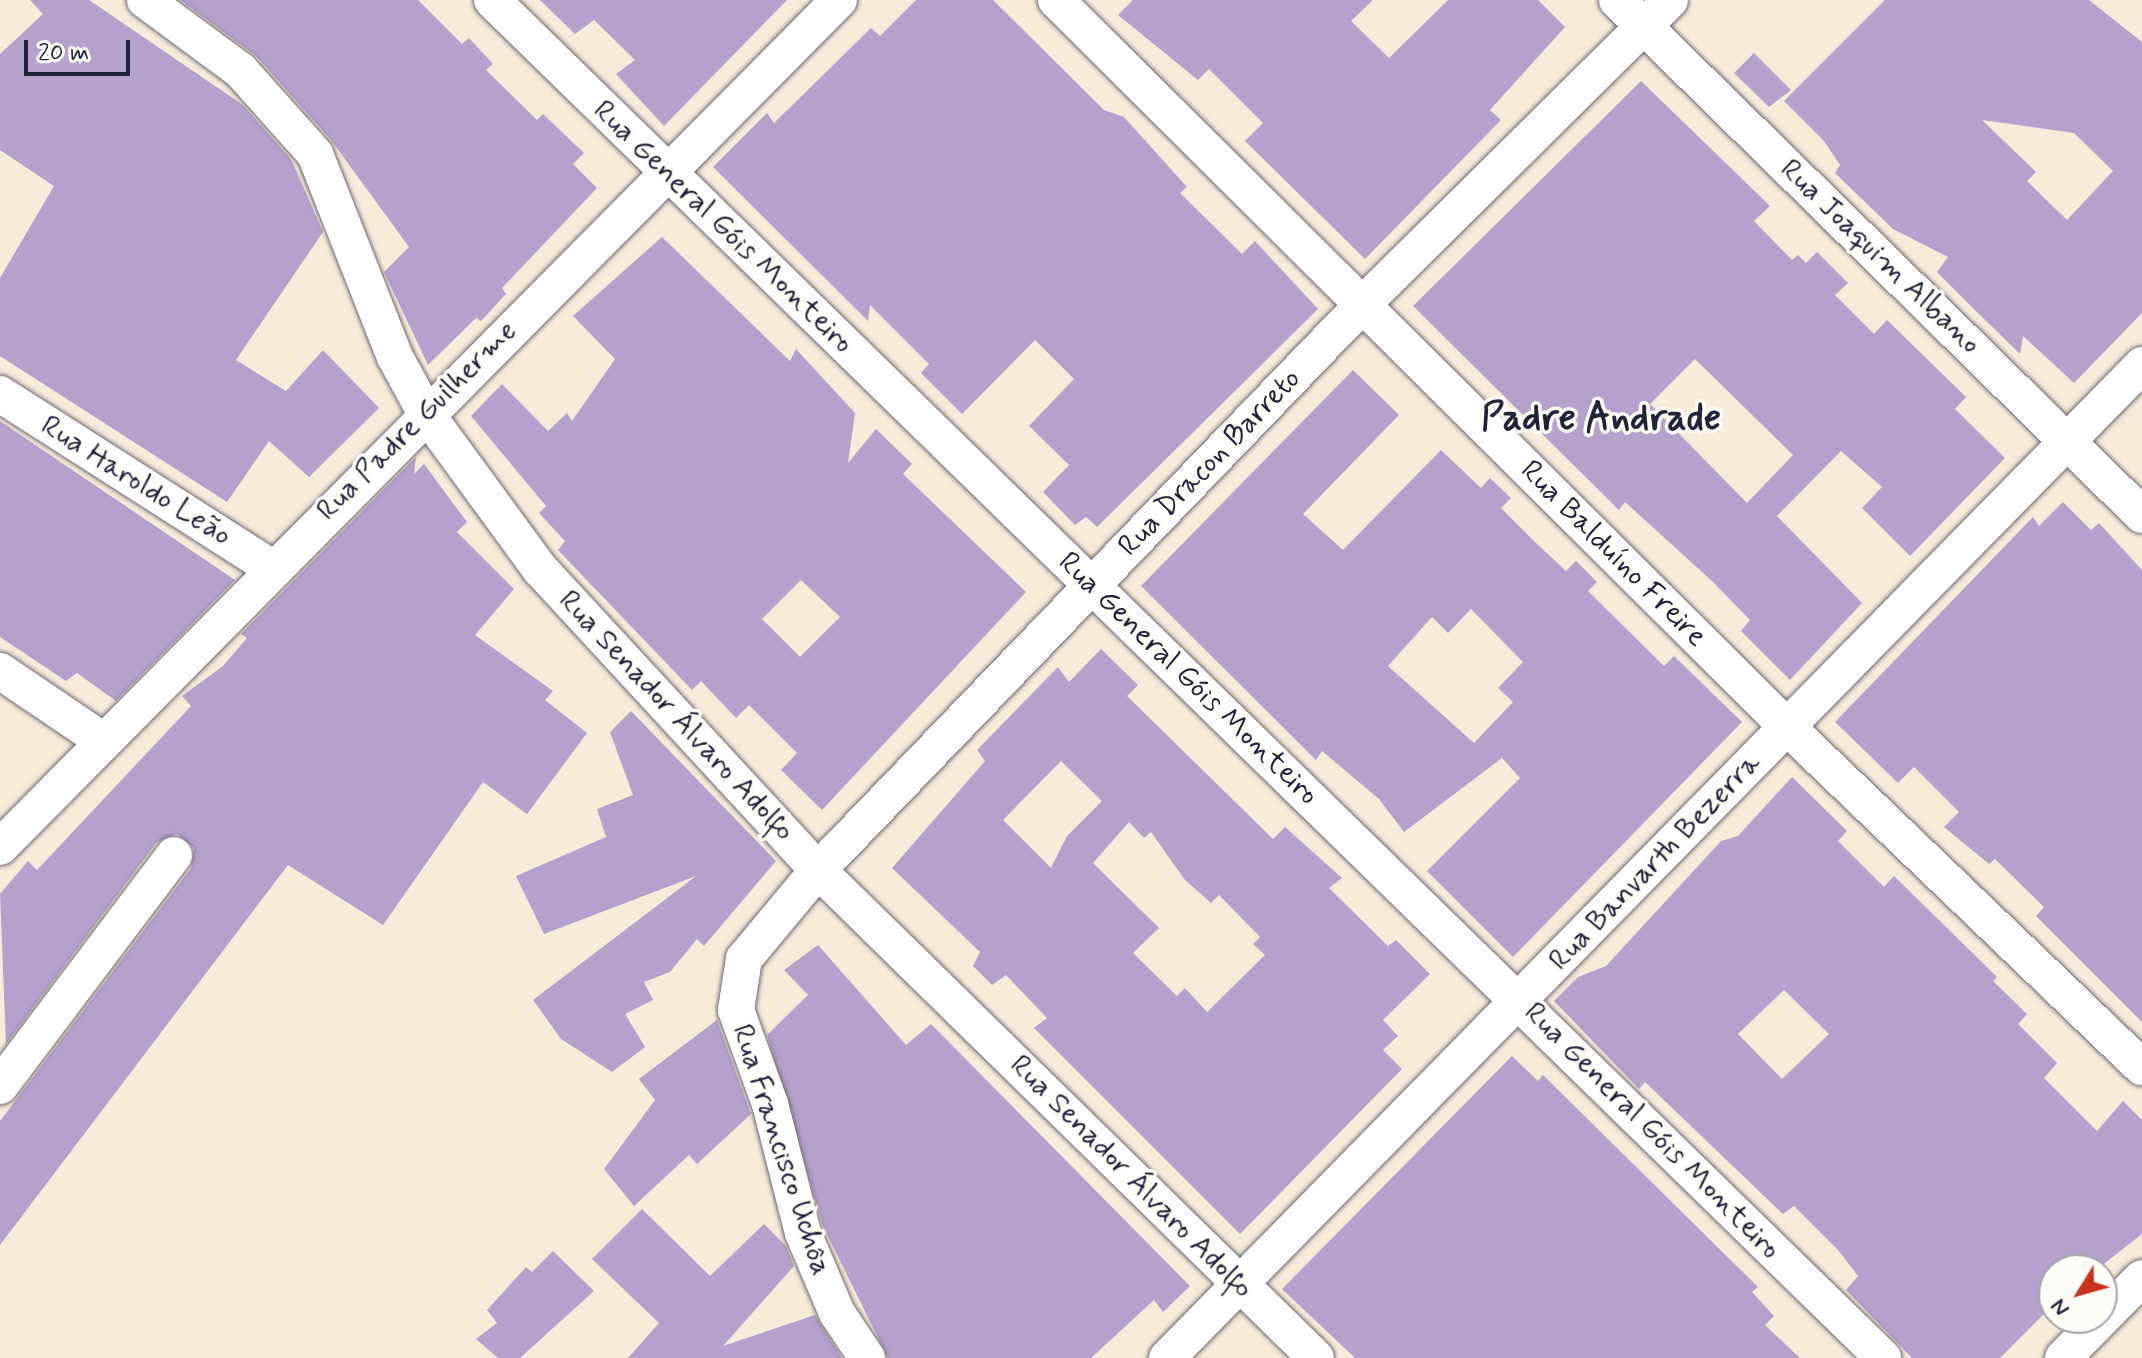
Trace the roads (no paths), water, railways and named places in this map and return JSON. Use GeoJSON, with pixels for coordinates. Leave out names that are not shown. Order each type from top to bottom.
{"type":"FeatureCollection","features":[{"type":"Feature","properties":{"kind":"street","name":"Rua Senador Álvaro Adolfo"},"geometry":{"type":"LineString","coordinates":[[145,0],[240,70],[315,154],[376,316],[425,412],[540,569],[818,870],[1316,1358]]}},
{"type":"Feature","properties":{"kind":"street","name":"Rua General Góis Monteiro"},"geometry":{"type":"LineString","coordinates":[[492,0],[666,173],[1521,1001],[1883,1358]]}},
{"type":"Feature","properties":{"kind":"street","name":"Rua Padre Guilherme"},"geometry":{"type":"LineString","coordinates":[[0,847],[425,412],[839,0]]}},
{"type":"Feature","properties":{"kind":"street","name":"Rua Balduíno Freire"},"geometry":{"type":"LineString","coordinates":[[1056,0],[1786,726],[2142,1067]]}},
{"type":"Feature","properties":{"kind":"street","name":"Rua Joaquim Albano"},"geometry":{"type":"LineString","coordinates":[[1617,0],[2142,515]]}},
{"type":"Feature","properties":{"kind":"street","name":"Rua Dracon Barreto"},"geometry":{"type":"LineString","coordinates":[[738,978],[764,929],[818,870],[1362,305],[1670,0]]}},
{"type":"Feature","properties":{"kind":"street","name":"Rua Banvarth Bezerra"},"geometry":{"type":"LineString","coordinates":[[1167,1358],[1521,1001],[1786,726],[2142,365]]}},
{"type":"Feature","properties":{"kind":"street","name":"Rua Haroldo Leão"},"geometry":{"type":"LineString","coordinates":[[0,394],[272,568]]}},
{"type":"Feature","properties":{"kind":"street"},"geometry":{"type":"LineString","coordinates":[[0,671],[102,740]]}},
{"type":"Feature","properties":{"kind":"street"},"geometry":{"type":"LineString","coordinates":[[0,1086],[174,855]]}},
{"type":"Feature","properties":{"kind":"street","name":"Rua Francisco Uchôa"},"geometry":{"type":"LineString","coordinates":[[738,978],[736,1010],[770,1104],[803,1233],[837,1313],[867,1358]]}},
{"type":"Feature","properties":{"kind":"street"},"geometry":{"type":"LineString","coordinates":[[2063,1358],[2142,1278]]}},
{"type":"Feature","properties":{"kind":"district","name":"Padre Andrade"},"geometry":{"type":"Point","coordinates":[1601,419]}}]}
